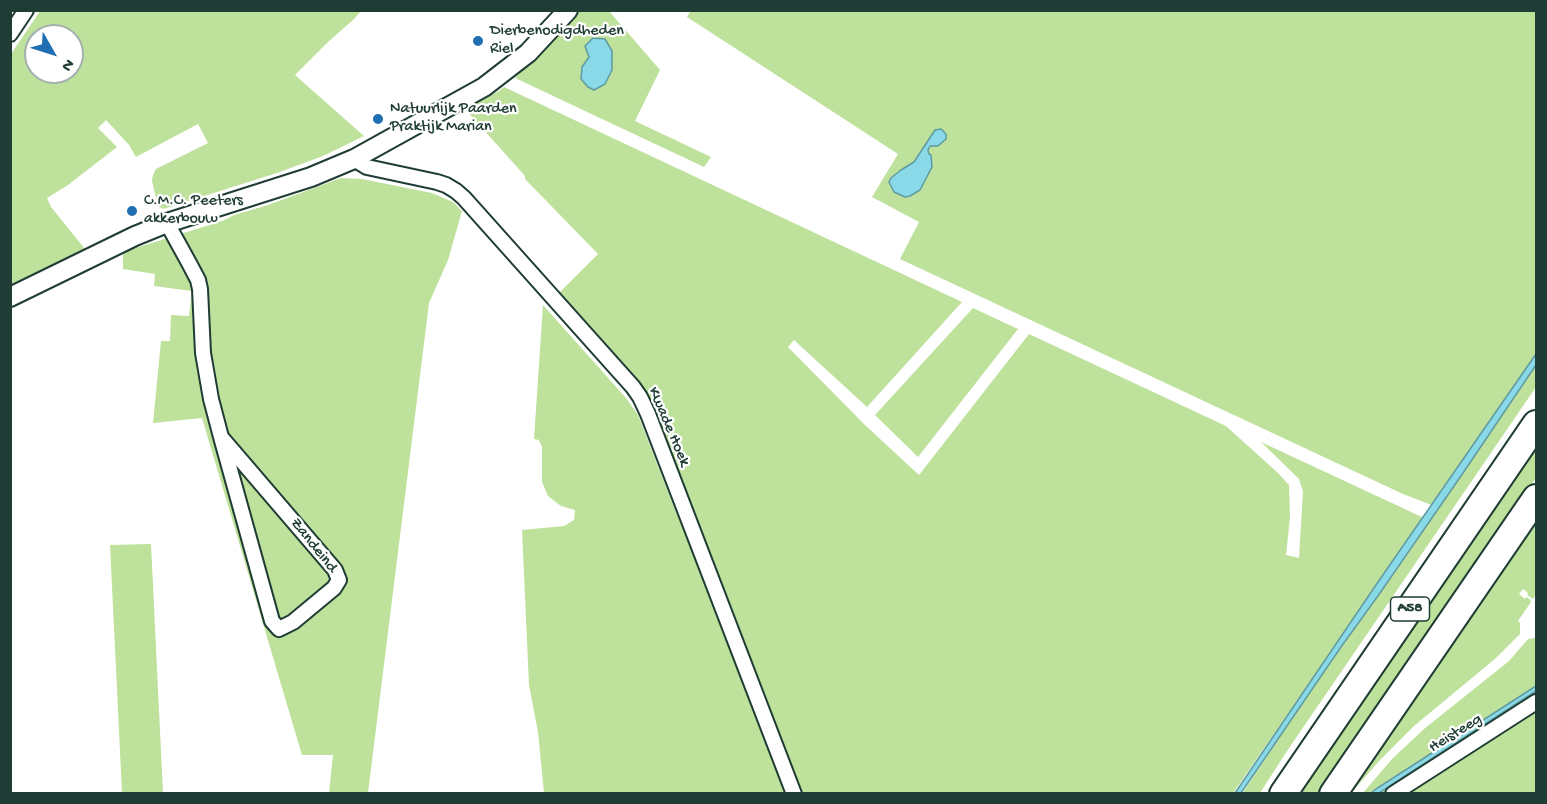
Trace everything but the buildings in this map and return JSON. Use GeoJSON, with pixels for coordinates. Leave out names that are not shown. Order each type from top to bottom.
{"type":"FeatureCollection","features":[{"type":"Feature","properties":{"kind":"highway","name":"A58"},"geometry":{"type":"LineString","coordinates":[[1283,794],[1536,424]]}},
{"type":"Feature","properties":{"kind":"highway","name":"A58"},"geometry":{"type":"LineString","coordinates":[[1333,794],[1536,498]]}},
{"type":"Feature","properties":{"kind":"street"},"geometry":{"type":"LineString","coordinates":[[10,34],[26,10]]}},
{"type":"Feature","properties":{"kind":"street"},"geometry":{"type":"LineString","coordinates":[[10,297],[135,236],[302,180],[354,159],[484,87],[528,53],[562,13]]}},
{"type":"Feature","properties":{"kind":"street","name":"Kwade Hoek"},"geometry":{"type":"LineString","coordinates":[[354,159],[367,167],[437,182],[456,191],[633,387],[648,414],[794,794]]}},
{"type":"Feature","properties":{"kind":"street","name":"Zandeind"},"geometry":{"type":"LineString","coordinates":[[167,224],[198,280],[203,353],[211,399],[221,437],[272,621],[279,629],[293,622],[334,588],[339,580],[335,570],[221,437]]}},
{"type":"Feature","properties":{"kind":"street","name":"Heisteeg"},"geometry":{"type":"LineString","coordinates":[[1393,794],[1536,702]]}},
{"type":"Feature","properties":{"kind":"green space"},"geometry":{"type":"Polygon","coordinates":[[[691,10],[1536,11],[1536,355],[1434,506],[1403,494],[900,259],[919,222],[872,197],[898,154],[687,17],[691,10]]]}},
{"type":"Feature","properties":{"kind":"green space"},"geometry":{"type":"Polygon","coordinates":[[[40,11],[361,11],[295,75],[364,136],[323,156],[277,173],[163,209],[158,206],[152,181],[153,175],[156,169],[208,143],[198,124],[136,157],[129,145],[106,120],[98,128],[117,147],[68,185],[47,198],[51,207],[85,249],[11,284],[11,54],[24,35],[24,84],[84,84],[84,24],[31,24],[40,11]]]}},
{"type":"Feature","properties":{"kind":"green space"},"geometry":{"type":"Polygon","coordinates":[[[578,11],[609,11],[660,70],[635,121],[711,157],[704,167],[515,78],[578,11]]]}},
{"type":"Feature","properties":{"kind":"green space"},"geometry":{"type":"Polygon","coordinates":[[[504,87],[962,302],[867,407],[794,340],[788,347],[865,425],[919,475],[1029,334],[1226,426],[1289,485],[1290,517],[1286,555],[1299,558],[1303,491],[1299,479],[1261,442],[1424,518],[1233,793],[802,793],[654,413],[556,296],[598,254],[525,179],[525,176],[465,109],[504,87]]]}},
{"type":"Feature","properties":{"kind":"green space"},"geometry":{"type":"Polygon","coordinates":[[[341,178],[362,179],[432,193],[453,202],[462,211],[448,260],[429,303],[368,793],[329,793],[333,755],[302,755],[202,418],[153,423],[161,341],[170,341],[171,315],[189,316],[192,291],[154,286],[155,274],[123,269],[123,252],[222,221],[341,178]]]}},
{"type":"Feature","properties":{"kind":"green space"},"geometry":{"type":"Polygon","coordinates":[[[543,305],[626,398],[638,415],[710,593],[785,793],[544,793],[538,732],[529,685],[522,530],[564,526],[574,520],[575,510],[561,506],[548,496],[542,482],[542,447],[539,440],[534,439],[543,305]]]}},
{"type":"Feature","properties":{"kind":"green space"},"geometry":{"type":"Polygon","coordinates":[[[973,308],[1018,329],[918,457],[875,415],[973,308]]]}},
{"type":"Feature","properties":{"kind":"green space"},"geometry":{"type":"Polygon","coordinates":[[[1536,365],[1536,387],[1260,793],[1242,794],[1313,687],[1402,562],[1536,365]]]}},
{"type":"Feature","properties":{"kind":"green space"},"geometry":{"type":"Polygon","coordinates":[[[1536,440],[1536,478],[1320,793],[1294,794],[1536,440]]]}},
{"type":"Feature","properties":{"kind":"green space"},"geometry":{"type":"Polygon","coordinates":[[[1536,521],[1536,594],[1533,599],[1523,589],[1519,594],[1531,600],[1518,621],[1520,634],[1496,658],[1414,726],[1350,793],[1536,521]]]}},
{"type":"Feature","properties":{"kind":"green space"},"geometry":{"type":"Polygon","coordinates":[[[151,544],[163,793],[122,793],[110,545],[151,544]]]}},
{"type":"Feature","properties":{"kind":"green space"},"geometry":{"type":"Polygon","coordinates":[[[1536,638],[1536,686],[1371,793],[1362,794],[1392,759],[1424,729],[1509,661],[1528,639],[1536,638]]]}},
{"type":"Feature","properties":{"kind":"green space"},"geometry":{"type":"Polygon","coordinates":[[[1536,691],[1536,698],[1387,793],[1379,794],[1536,691]]]}},
{"type":"Feature","properties":{"kind":"green space"},"geometry":{"type":"Polygon","coordinates":[[[1536,705],[1536,793],[1397,794],[1536,705]]]}},
{"type":"Feature","properties":{"kind":"water"},"geometry":{"type":"Polygon","coordinates":[[[593,38],[605,39],[612,51],[612,70],[605,84],[594,90],[581,79],[582,67],[589,57],[585,46],[593,38]]]}},
{"type":"Feature","properties":{"kind":"water"},"geometry":{"type":"Polygon","coordinates":[[[941,129],[946,134],[946,139],[938,146],[930,146],[928,150],[932,167],[920,190],[905,197],[894,192],[889,182],[891,178],[914,162],[935,130],[941,129]]]}},
{"type":"Feature","properties":{"kind":"water"},"geometry":{"type":"Polygon","coordinates":[[[1536,354],[1536,365],[1463,473],[1241,793],[1235,793],[1378,582],[1536,354]]]}},
{"type":"Feature","properties":{"kind":"water"},"geometry":{"type":"Polygon","coordinates":[[[1536,686],[1536,691],[1379,793],[1371,793],[1376,789],[1536,686]]]}},
{"type":"Feature","properties":{"kind":"place","name":"Dierbenodigdheden Riel"},"geometry":{"type":"Point","coordinates":[478,41]}},
{"type":"Feature","properties":{"kind":"place","name":"Natuurlijk Paarden Praktijk Marian"},"geometry":{"type":"Point","coordinates":[378,119]}},
{"type":"Feature","properties":{"kind":"place","name":"C.M.C. Peeters akkerbouw"},"geometry":{"type":"Point","coordinates":[132,211]}}]}
